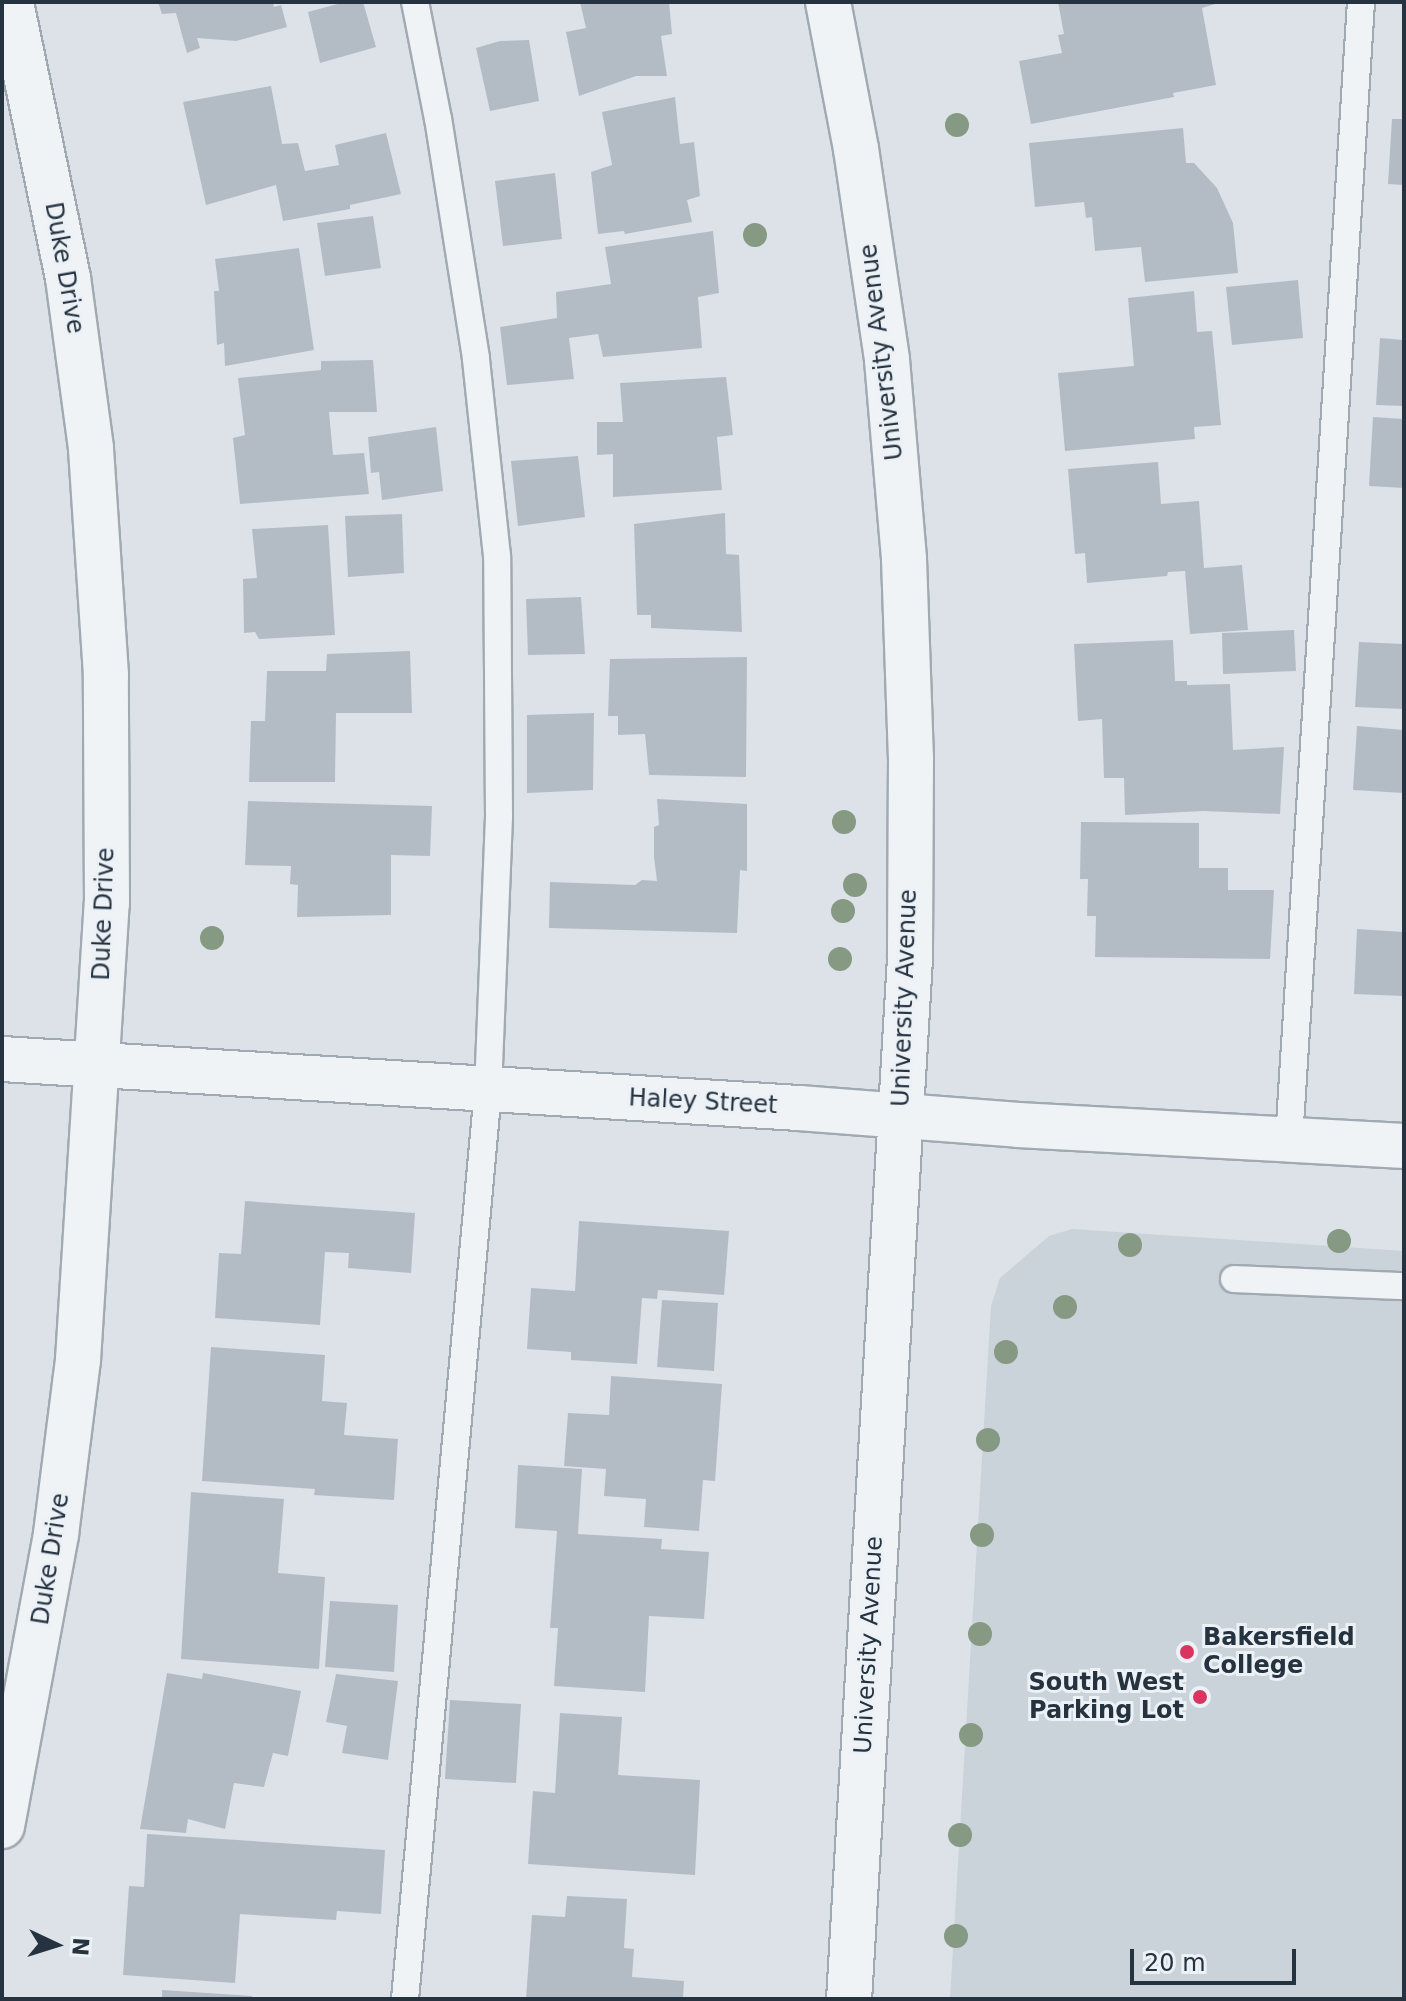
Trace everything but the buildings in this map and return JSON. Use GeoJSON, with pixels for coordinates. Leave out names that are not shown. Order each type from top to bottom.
{"type":"FeatureCollection","features":[{"type":"Feature","properties":{"kind":"street","name":"Duke Drive"},"geometry":{"type":"LineString","coordinates":[[2,1826],[56,1534],[78,1360],[107,903],[106,675],[91,448],[68,278],[11,2]]}},
{"type":"Feature","properties":{"kind":"street","name":"University Avenue"},"geometry":{"type":"LineString","coordinates":[[828,2],[856,149],[887,360],[904,559],[911,774],[910,958],[849,1999]]}},
{"type":"Feature","properties":{"kind":"street","name":"Haley Street"},"geometry":{"type":"LineString","coordinates":[[2,1059],[799,1108],[900,1118],[1404,1146]]}},
{"type":"Feature","properties":{"kind":"lane"},"geometry":{"type":"LineString","coordinates":[[405,1999],[488,1091],[499,816],[497,556],[476,358],[438,119],[415,2]]}},
{"type":"Feature","properties":{"kind":"lane"},"geometry":{"type":"LineString","coordinates":[[1289,1140],[1361,2]]}},
{"type":"Feature","properties":{"kind":"lane"},"geometry":{"type":"LineString","coordinates":[[1234,1279],[1404,1286]]}},
{"type":"Feature","properties":{"kind":"shaded area","name":"Bakersfield College"},"geometry":{"type":"Polygon","coordinates":[[[1072,1229],[1404,1251],[1404,1999],[950,1999],[991,1306],[1000,1278],[1049,1236],[1072,1229]]]}},
{"type":"Feature","properties":{"kind":"place","name":"Bakersfield College"},"geometry":{"type":"Point","coordinates":[1187,1652]}},
{"type":"Feature","properties":{"kind":"place","name":"South West Parking Lot"},"geometry":{"type":"Point","coordinates":[1200,1697]}}]}
